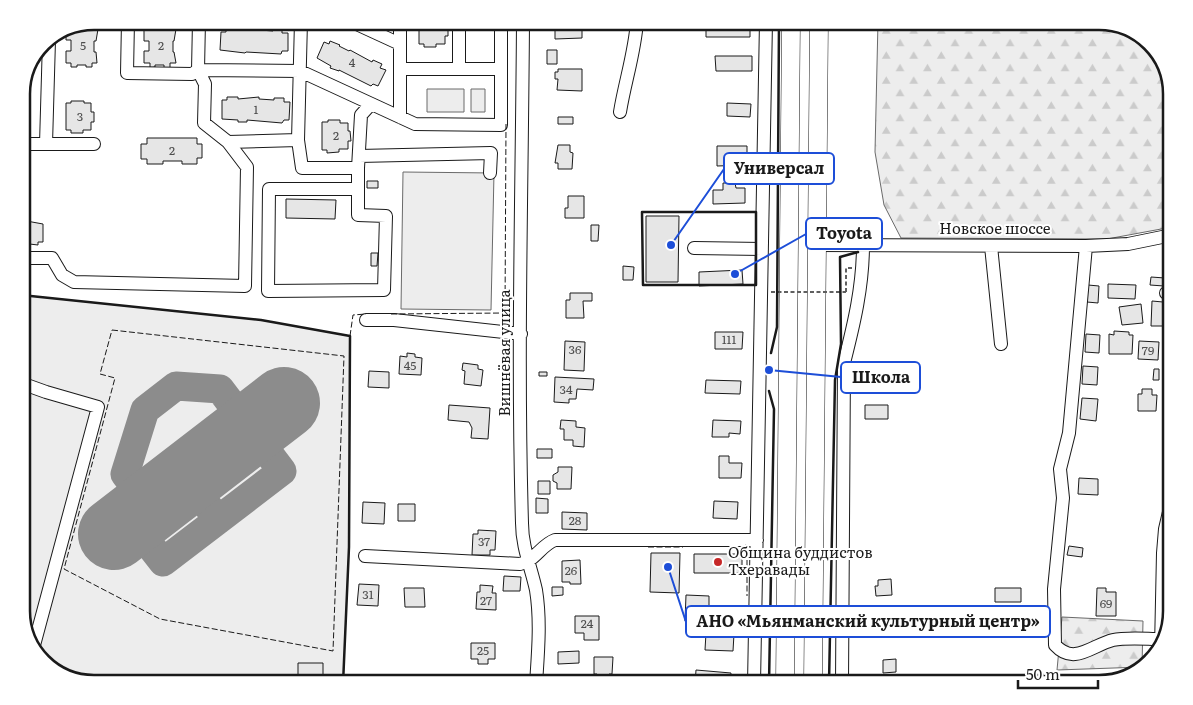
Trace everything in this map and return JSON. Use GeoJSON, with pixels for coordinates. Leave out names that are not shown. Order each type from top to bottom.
{"type":"FeatureCollection","features":[{"type":"Feature","properties":{"kind":"highway"},"geometry":{"type":"LineString","coordinates":[[785,675],[792,30]]}},
{"type":"Feature","properties":{"kind":"highway"},"geometry":{"type":"LineString","coordinates":[[813,675],[819,30]]}},
{"type":"Feature","properties":{"kind":"street"},"geometry":{"type":"LineString","coordinates":[[128,30],[127,73],[192,74],[198,70],[300,71],[415,124],[501,125],[501,30]]}},
{"type":"Feature","properties":{"kind":"street"},"geometry":{"type":"LineString","coordinates":[[30,258],[52,258],[62,275],[74,282],[245,286],[247,166],[228,142],[204,123],[205,84],[198,70],[199,30]]}},
{"type":"Feature","properties":{"kind":"street"},"geometry":{"type":"LineString","coordinates":[[301,30],[298,140],[302,168],[358,162],[491,153],[490,173]]}},
{"type":"Feature","properties":{"kind":"street"},"geometry":{"type":"LineString","coordinates":[[370,30],[400,44]]}},
{"type":"Feature","properties":{"kind":"street"},"geometry":{"type":"LineString","coordinates":[[400,30],[400,117]]}},
{"type":"Feature","properties":{"kind":"street"},"geometry":{"type":"LineString","coordinates":[[459,30],[459,69]]}},
{"type":"Feature","properties":{"kind":"street","name":"Вишнёвая улица"},"geometry":{"type":"LineString","coordinates":[[523,30],[520,334],[522,526],[538,609],[539,639],[537,675]]}},
{"type":"Feature","properties":{"kind":"street"},"geometry":{"type":"LineString","coordinates":[[620,112],[636,30]]}},
{"type":"Feature","properties":{"kind":"street"},"geometry":{"type":"LineString","coordinates":[[754,675],[766,30]]}},
{"type":"Feature","properties":{"kind":"street"},"geometry":{"type":"LineString","coordinates":[[46,144],[49,49]]}},
{"type":"Feature","properties":{"kind":"street"},"geometry":{"type":"LineString","coordinates":[[400,69],[501,69]]}},
{"type":"Feature","properties":{"kind":"street"},"geometry":{"type":"LineString","coordinates":[[358,189],[269,189],[268,291],[384,290],[386,216],[358,215],[358,189],[358,162],[361,116],[371,104]]}},
{"type":"Feature","properties":{"kind":"street"},"geometry":{"type":"LineString","coordinates":[[228,142],[298,140]]}},
{"type":"Feature","properties":{"kind":"street"},"geometry":{"type":"LineString","coordinates":[[30,144],[94,144]]}},
{"type":"Feature","properties":{"kind":"street","name":"Новское шоссе"},"geometry":{"type":"LineString","coordinates":[[817,245],[1086,246],[1128,244],[1163,237]]}},
{"type":"Feature","properties":{"kind":"street"},"geometry":{"type":"LineString","coordinates":[[842,675],[844,363],[859,294],[863,268],[863,245]]}},
{"type":"Feature","properties":{"kind":"street"},"geometry":{"type":"LineString","coordinates":[[991,246],[1001,344]]}},
{"type":"Feature","properties":{"kind":"street"},"geometry":{"type":"LineString","coordinates":[[1086,246],[1070,432],[1060,469],[1063,498],[1054,589],[1055,645],[1061,651],[1078,654],[1114,640],[1154,643]]}},
{"type":"Feature","properties":{"kind":"street"},"geometry":{"type":"LineString","coordinates":[[694,248],[762,249]]}},
{"type":"Feature","properties":{"kind":"street"},"geometry":{"type":"LineString","coordinates":[[366,320],[394,320],[520,334]]}},
{"type":"Feature","properties":{"kind":"street"},"geometry":{"type":"LineString","coordinates":[[30,386],[98,407],[36,637]]}},
{"type":"Feature","properties":{"kind":"street"},"geometry":{"type":"LineString","coordinates":[[365,556],[520,564],[528,562],[549,542],[555,540],[757,540]]}},
{"type":"Feature","properties":{"kind":"street"},"geometry":{"type":"LineString","coordinates":[[1162,622],[1163,574]]}},
{"type":"Feature","properties":{"kind":"path"},"geometry":{"type":"LineString","coordinates":[[771,292],[846,292],[846,268]]}},
{"type":"Feature","properties":{"kind":"shaded area"},"geometry":{"type":"Polygon","coordinates":[[[427,89],[464,89],[464,112],[427,112],[427,89]]]}},
{"type":"Feature","properties":{"kind":"shaded area"},"geometry":{"type":"Polygon","coordinates":[[[471,89],[485,89],[485,112],[471,112],[471,89]]]}},
{"type":"Feature","properties":{"kind":"shaded area"},"geometry":{"type":"Polygon","coordinates":[[[403,172],[494,173],[491,310],[401,309],[403,172]]]}},
{"type":"Feature","properties":{"kind":"shaded area"},"geometry":{"type":"Polygon","coordinates":[[[30,296],[261,320],[350,336],[349,547],[343,675],[94,675],[78,673],[55,662],[37,639],[33,631],[30,615],[30,296]]]}},
{"type":"Feature","properties":{"kind":"green space"},"geometry":{"type":"Polygon","coordinates":[[[878,30],[1098,30],[1115,32],[1138,43],[1144,49],[1156,66],[1162,82],[1163,229],[1107,239],[901,238],[884,205],[875,152],[878,30]]]}},
{"type":"Feature","properties":{"kind":"green space"},"geometry":{"type":"Polygon","coordinates":[[[1062,617],[1143,621],[1142,658],[1131,666],[1057,670],[1062,617]]]}},
{"type":"Feature","properties":{"kind":"building"},"geometry":{"type":"Polygon","coordinates":[[[98,30],[96,41],[94,41],[97,63],[92,63],[92,67],[77,65],[77,67],[71,67],[71,63],[66,63],[66,51],[71,51],[71,40],[66,40],[66,37],[74,33],[98,30]]]}},
{"type":"Feature","properties":{"kind":"building"},"geometry":{"type":"Polygon","coordinates":[[[144,30],[176,30],[173,52],[176,63],[170,63],[170,68],[164,68],[164,65],[155,65],[155,67],[150,68],[150,63],[144,63],[144,51],[149,51],[149,41],[144,41],[144,30]]]}},
{"type":"Feature","properties":{"kind":"building"},"geometry":{"type":"Polygon","coordinates":[[[226,30],[282,30],[282,33],[288,33],[288,51],[282,51],[281,54],[220,50],[221,32],[226,32],[226,30]]]}},
{"type":"Feature","properties":{"kind":"building"},"geometry":{"type":"Polygon","coordinates":[[[419,30],[448,30],[448,36],[445,36],[445,44],[436,44],[436,47],[424,47],[424,44],[419,44],[419,30]]]}},
{"type":"Feature","properties":{"kind":"building"},"geometry":{"type":"Polygon","coordinates":[[[555,30],[582,30],[582,38],[555,39],[555,30]]]}},
{"type":"Feature","properties":{"kind":"building"},"geometry":{"type":"Polygon","coordinates":[[[706,30],[750,30],[750,37],[706,37],[706,30]]]}},
{"type":"Feature","properties":{"kind":"building"},"geometry":{"type":"Polygon","coordinates":[[[330,41],[372,62],[373,60],[382,64],[380,68],[386,70],[378,86],[373,84],[371,86],[339,70],[330,68],[331,66],[317,58],[324,42],[329,44],[330,41]]]}},
{"type":"Feature","properties":{"kind":"building"},"geometry":{"type":"Polygon","coordinates":[[[547,50],[557,50],[557,64],[547,64],[547,50]]]}},
{"type":"Feature","properties":{"kind":"building"},"geometry":{"type":"Polygon","coordinates":[[[715,56],[752,56],[752,71],[716,71],[715,56]]]}},
{"type":"Feature","properties":{"kind":"building"},"geometry":{"type":"Polygon","coordinates":[[[558,69],[582,69],[582,91],[557,90],[558,79],[555,79],[555,72],[558,72],[558,69]]]}},
{"type":"Feature","properties":{"kind":"building"},"geometry":{"type":"Polygon","coordinates":[[[227,97],[238,97],[238,99],[259,97],[259,99],[274,100],[274,98],[284,98],[284,102],[290,102],[289,120],[284,120],[282,123],[247,120],[247,122],[238,122],[238,120],[222,119],[222,100],[227,100],[227,97]]]}},
{"type":"Feature","properties":{"kind":"building"},"geometry":{"type":"Polygon","coordinates":[[[71,101],[91,103],[91,112],[94,112],[94,122],[91,122],[91,130],[83,130],[83,133],[71,133],[71,130],[66,130],[66,103],[71,103],[71,101]]]}},
{"type":"Feature","properties":{"kind":"building"},"geometry":{"type":"Polygon","coordinates":[[[727,103],[751,104],[750,117],[727,116],[727,103]]]}},
{"type":"Feature","properties":{"kind":"building"},"geometry":{"type":"Polygon","coordinates":[[[558,117],[573,117],[573,124],[558,124],[558,117]]]}},
{"type":"Feature","properties":{"kind":"building"},"geometry":{"type":"Polygon","coordinates":[[[328,120],[340,120],[340,123],[348,123],[351,141],[348,141],[348,149],[339,149],[339,152],[327,153],[327,150],[322,150],[322,122],[328,122],[328,120]]]}},
{"type":"Feature","properties":{"kind":"building"},"geometry":{"type":"Polygon","coordinates":[[[147,138],[197,138],[197,144],[202,144],[202,158],[197,158],[197,164],[182,164],[182,161],[163,161],[163,164],[147,164],[147,159],[141,159],[141,144],[147,144],[147,138]]]}},
{"type":"Feature","properties":{"kind":"building"},"geometry":{"type":"Polygon","coordinates":[[[558,145],[570,145],[570,152],[573,153],[572,169],[558,169],[558,163],[555,163],[558,145]]]}},
{"type":"Feature","properties":{"kind":"building"},"geometry":{"type":"Polygon","coordinates":[[[717,146],[747,146],[747,165],[717,166],[717,146]]]}},
{"type":"Feature","properties":{"kind":"building"},"geometry":{"type":"Polygon","coordinates":[[[367,181],[378,181],[378,188],[367,188],[367,181]]]}},
{"type":"Feature","properties":{"kind":"building"},"geometry":{"type":"Polygon","coordinates":[[[723,183],[735,183],[736,188],[745,188],[745,203],[713,204],[713,190],[723,190],[723,183]]]}},
{"type":"Feature","properties":{"kind":"building"},"geometry":{"type":"Polygon","coordinates":[[[568,196],[584,196],[584,218],[565,218],[565,208],[568,208],[568,196]]]}},
{"type":"Feature","properties":{"kind":"building"},"geometry":{"type":"Polygon","coordinates":[[[286,199],[336,200],[335,219],[286,218],[286,199]]]}},
{"type":"Feature","properties":{"kind":"building"},"geometry":{"type":"Polygon","coordinates":[[[646,216],[679,216],[678,282],[646,282],[646,216]]]}},
{"type":"Feature","properties":{"kind":"building"},"geometry":{"type":"Polygon","coordinates":[[[30,222],[43,224],[43,242],[38,242],[38,245],[30,244],[30,222]]]}},
{"type":"Feature","properties":{"kind":"building"},"geometry":{"type":"Polygon","coordinates":[[[591,225],[599,225],[598,241],[591,241],[591,225]]]}},
{"type":"Feature","properties":{"kind":"building"},"geometry":{"type":"Polygon","coordinates":[[[371,253],[378,253],[377,266],[371,266],[371,253]]]}},
{"type":"Feature","properties":{"kind":"building"},"geometry":{"type":"Polygon","coordinates":[[[623,266],[634,267],[633,280],[623,280],[623,266]]]}},
{"type":"Feature","properties":{"kind":"building"},"geometry":{"type":"Polygon","coordinates":[[[742,270],[743,284],[699,286],[699,272],[742,270]]]}},
{"type":"Feature","properties":{"kind":"building"},"geometry":{"type":"Polygon","coordinates":[[[1151,277],[1163,278],[1163,286],[1150,285],[1151,277]]]}},
{"type":"Feature","properties":{"kind":"building"},"geometry":{"type":"Polygon","coordinates":[[[1108,284],[1136,285],[1135,299],[1108,298],[1108,284]]]}},
{"type":"Feature","properties":{"kind":"building"},"geometry":{"type":"Polygon","coordinates":[[[1088,285],[1099,286],[1098,303],[1087,302],[1088,285]]]}},
{"type":"Feature","properties":{"kind":"building"},"geometry":{"type":"Polygon","coordinates":[[[570,293],[592,293],[592,301],[583,301],[584,318],[566,318],[566,300],[570,300],[570,293]]]}},
{"type":"Feature","properties":{"kind":"building"},"geometry":{"type":"Polygon","coordinates":[[[1152,301],[1163,302],[1163,326],[1151,326],[1152,301]]]}},
{"type":"Feature","properties":{"kind":"building"},"geometry":{"type":"Polygon","coordinates":[[[1141,304],[1143,323],[1122,325],[1119,307],[1141,304]]]}},
{"type":"Feature","properties":{"kind":"building"},"geometry":{"type":"Polygon","coordinates":[[[1114,331],[1129,332],[1129,335],[1133,335],[1132,354],[1109,354],[1109,334],[1114,335],[1114,331]]]}},
{"type":"Feature","properties":{"kind":"building"},"geometry":{"type":"Polygon","coordinates":[[[715,332],[743,332],[742,349],[715,349],[715,332]]]}},
{"type":"Feature","properties":{"kind":"building"},"geometry":{"type":"Polygon","coordinates":[[[1086,334],[1100,335],[1099,353],[1085,352],[1086,334]]]}},
{"type":"Feature","properties":{"kind":"building"},"geometry":{"type":"Polygon","coordinates":[[[565,341],[585,342],[584,371],[564,370],[565,341]]]}},
{"type":"Feature","properties":{"kind":"building"},"geometry":{"type":"Polygon","coordinates":[[[1139,341],[1159,342],[1158,360],[1138,359],[1139,341]]]}},
{"type":"Feature","properties":{"kind":"building"},"geometry":{"type":"Polygon","coordinates":[[[407,353],[415,354],[415,357],[422,358],[421,375],[399,374],[400,356],[407,357],[407,353]]]}},
{"type":"Feature","properties":{"kind":"building"},"geometry":{"type":"Polygon","coordinates":[[[463,363],[478,365],[478,369],[483,370],[481,386],[464,384],[465,371],[462,370],[463,363]]]}},
{"type":"Feature","properties":{"kind":"building"},"geometry":{"type":"Polygon","coordinates":[[[1083,366],[1098,367],[1097,385],[1082,384],[1083,366]]]}},
{"type":"Feature","properties":{"kind":"building"},"geometry":{"type":"Polygon","coordinates":[[[1154,369],[1159,369],[1159,380],[1153,380],[1154,369]]]}},
{"type":"Feature","properties":{"kind":"building"},"geometry":{"type":"Polygon","coordinates":[[[369,371],[389,372],[389,388],[368,387],[369,371]]]}},
{"type":"Feature","properties":{"kind":"building"},"geometry":{"type":"Polygon","coordinates":[[[539,372],[547,372],[547,376],[539,376],[539,372]]]}},
{"type":"Feature","properties":{"kind":"building"},"geometry":{"type":"Polygon","coordinates":[[[555,377],[594,379],[593,390],[577,389],[576,399],[569,399],[569,403],[554,402],[555,377]]]}},
{"type":"Feature","properties":{"kind":"building"},"geometry":{"type":"Polygon","coordinates":[[[706,380],[741,381],[740,394],[705,393],[706,380]]]}},
{"type":"Feature","properties":{"kind":"building"},"geometry":{"type":"Polygon","coordinates":[[[1142,389],[1152,389],[1152,395],[1157,395],[1156,411],[1138,411],[1138,394],[1142,394],[1142,389]]]}},
{"type":"Feature","properties":{"kind":"building"},"geometry":{"type":"Polygon","coordinates":[[[1082,398],[1098,399],[1096,421],[1080,419],[1082,398]]]}},
{"type":"Feature","properties":{"kind":"building"},"geometry":{"type":"Polygon","coordinates":[[[449,405],[490,408],[488,439],[471,438],[472,428],[469,422],[448,420],[449,405]]]}},
{"type":"Feature","properties":{"kind":"building"},"geometry":{"type":"Polygon","coordinates":[[[865,405],[888,405],[888,419],[865,419],[865,405]]]}},
{"type":"Feature","properties":{"kind":"building"},"geometry":{"type":"Polygon","coordinates":[[[561,420],[576,421],[576,427],[585,428],[584,447],[573,446],[573,440],[564,440],[564,429],[560,429],[561,420]]]}},
{"type":"Feature","properties":{"kind":"building"},"geometry":{"type":"Polygon","coordinates":[[[713,420],[741,421],[740,434],[729,433],[729,437],[712,437],[713,420]]]}},
{"type":"Feature","properties":{"kind":"building"},"geometry":{"type":"Polygon","coordinates":[[[537,449],[552,449],[552,458],[537,458],[537,449]]]}},
{"type":"Feature","properties":{"kind":"building"},"geometry":{"type":"Polygon","coordinates":[[[719,456],[729,456],[729,463],[742,463],[741,478],[719,478],[719,456]]]}},
{"type":"Feature","properties":{"kind":"building"},"geometry":{"type":"Polygon","coordinates":[[[558,467],[572,467],[571,489],[557,489],[557,483],[553,481],[553,475],[558,472],[558,467]]]}},
{"type":"Feature","properties":{"kind":"building"},"geometry":{"type":"Polygon","coordinates":[[[1079,478],[1098,479],[1098,495],[1078,494],[1079,478]]]}},
{"type":"Feature","properties":{"kind":"building"},"geometry":{"type":"Polygon","coordinates":[[[538,481],[550,481],[550,494],[538,494],[538,481]]]}},
{"type":"Feature","properties":{"kind":"building"},"geometry":{"type":"Polygon","coordinates":[[[536,498],[548,499],[548,513],[536,513],[536,498]]]}},
{"type":"Feature","properties":{"kind":"building"},"geometry":{"type":"Polygon","coordinates":[[[714,501],[738,502],[737,519],[713,518],[714,501]]]}},
{"type":"Feature","properties":{"kind":"building"},"geometry":{"type":"Polygon","coordinates":[[[363,502],[385,503],[384,524],[362,523],[363,502]]]}},
{"type":"Feature","properties":{"kind":"building"},"geometry":{"type":"Polygon","coordinates":[[[398,504],[415,504],[415,521],[398,521],[398,504]]]}},
{"type":"Feature","properties":{"kind":"building"},"geometry":{"type":"Polygon","coordinates":[[[562,512],[587,513],[587,530],[562,529],[562,512]]]}},
{"type":"Feature","properties":{"kind":"building"},"geometry":{"type":"Polygon","coordinates":[[[478,530],[496,531],[495,550],[490,550],[490,555],[472,555],[473,534],[478,534],[478,530]]]}},
{"type":"Feature","properties":{"kind":"building"},"geometry":{"type":"Polygon","coordinates":[[[1069,546],[1083,548],[1082,557],[1067,555],[1069,546]]]}},
{"type":"Feature","properties":{"kind":"building"},"geometry":{"type":"Polygon","coordinates":[[[651,553],[680,553],[679,593],[650,592],[651,553]]]}},
{"type":"Feature","properties":{"kind":"building"},"geometry":{"type":"Polygon","coordinates":[[[694,554],[742,554],[742,573],[694,573],[694,554]]]}},
{"type":"Feature","properties":{"kind":"building"},"geometry":{"type":"Polygon","coordinates":[[[580,560],[581,584],[562,582],[562,561],[580,560]]]}},
{"type":"Feature","properties":{"kind":"building"},"geometry":{"type":"Polygon","coordinates":[[[504,576],[521,577],[520,591],[503,591],[504,576]]]}},
{"type":"Feature","properties":{"kind":"building"},"geometry":{"type":"Polygon","coordinates":[[[891,579],[892,595],[876,596],[875,586],[878,586],[878,580],[891,579]]]}},
{"type":"Feature","properties":{"kind":"building"},"geometry":{"type":"Polygon","coordinates":[[[359,584],[379,585],[378,606],[357,605],[359,584]]]}},
{"type":"Feature","properties":{"kind":"building"},"geometry":{"type":"Polygon","coordinates":[[[480,585],[493,586],[492,593],[496,593],[496,610],[476,609],[477,592],[480,592],[480,585]]]}},
{"type":"Feature","properties":{"kind":"building"},"geometry":{"type":"Polygon","coordinates":[[[552,587],[563,587],[563,595],[552,596],[552,587]]]}},
{"type":"Feature","properties":{"kind":"building"},"geometry":{"type":"Polygon","coordinates":[[[404,588],[424,588],[425,607],[405,607],[404,588]]]}},
{"type":"Feature","properties":{"kind":"building"},"geometry":{"type":"Polygon","coordinates":[[[995,588],[1021,588],[1021,602],[995,602],[995,588]]]}},
{"type":"Feature","properties":{"kind":"building"},"geometry":{"type":"Polygon","coordinates":[[[1097,588],[1106,588],[1106,592],[1116,592],[1116,616],[1096,616],[1097,588]]]}},
{"type":"Feature","properties":{"kind":"building"},"geometry":{"type":"Polygon","coordinates":[[[686,595],[709,596],[709,610],[699,610],[698,621],[685,621],[686,595]]]}},
{"type":"Feature","properties":{"kind":"building"},"geometry":{"type":"Polygon","coordinates":[[[575,616],[599,616],[599,640],[584,640],[584,633],[575,633],[575,616]]]}},
{"type":"Feature","properties":{"kind":"building"},"geometry":{"type":"Polygon","coordinates":[[[706,633],[734,634],[733,651],[705,650],[706,633]]]}},
{"type":"Feature","properties":{"kind":"building"},"geometry":{"type":"Polygon","coordinates":[[[471,643],[495,643],[495,659],[488,659],[488,664],[478,664],[478,659],[471,659],[471,643]]]}},
{"type":"Feature","properties":{"kind":"building"},"geometry":{"type":"Polygon","coordinates":[[[579,651],[579,663],[558,664],[558,652],[579,651]]]}},
{"type":"Feature","properties":{"kind":"building"},"geometry":{"type":"Polygon","coordinates":[[[594,657],[613,657],[612,674],[594,674],[594,657]]]}},
{"type":"Feature","properties":{"kind":"building"},"geometry":{"type":"Polygon","coordinates":[[[896,659],[896,672],[883,673],[883,660],[896,659]]]}},
{"type":"Feature","properties":{"kind":"building"},"geometry":{"type":"Polygon","coordinates":[[[298,663],[323,663],[323,675],[298,675],[298,663]]]}},
{"type":"Feature","properties":{"kind":"building"},"geometry":{"type":"Polygon","coordinates":[[[696,670],[731,673],[731,675],[696,675],[696,670]]]}},
{"type":"Feature","properties":{"kind":"taxiway"},"geometry":{"type":"LineString","coordinates":[[131,521],[163,562],[282,471],[220,389],[176,386],[145,410],[125,474],[149,506]]}},
{"type":"Feature","properties":{"kind":"taxiway"},"geometry":{"type":"LineString","coordinates":[[187,478],[218,520]]}},
{"type":"Feature","properties":{"kind":"runway"},"geometry":{"type":"LineString","coordinates":[[114,534],[284,403]]}},
{"type":"Feature","properties":{"kind":"fence"},"geometry":{"type":"LineString","coordinates":[[391,314],[505,313],[506,124]]}},
{"type":"Feature","properties":{"kind":"fence"},"geometry":{"type":"LineString","coordinates":[[350,336],[353,315],[366,314]]}},
{"type":"Feature","properties":{"kind":"fence"},"geometry":{"type":"LineString","coordinates":[[112,330],[344,356],[333,651],[160,619],[64,569],[115,378],[100,374],[112,330]]}},
{"type":"Feature","properties":{"kind":"fence"},"geometry":{"type":"LineString","coordinates":[[745,545],[747,545],[747,596]]}},
{"type":"Feature","properties":{"kind":"fence"},"geometry":{"type":"LineString","coordinates":[[648,547],[683,547]]}},
{"type":"Feature","properties":{"kind":"wall"},"geometry":{"type":"LineString","coordinates":[[771,353],[777,327],[779,30]]}},
{"type":"Feature","properties":{"kind":"wall"},"geometry":{"type":"LineString","coordinates":[[642,212],[756,212],[756,285],[643,285],[642,212]]}},
{"type":"Feature","properties":{"kind":"wall"},"geometry":{"type":"LineString","coordinates":[[829,675],[835,380],[841,344],[840,257],[858,252]]}},
{"type":"Feature","properties":{"kind":"wall"},"geometry":{"type":"LineString","coordinates":[[30,296],[261,320],[350,336],[349,547],[343,675]]}},
{"type":"Feature","properties":{"kind":"wall"},"geometry":{"type":"LineString","coordinates":[[769,391],[774,409],[769,675]]}},
{"type":"Feature","properties":{"kind":"place","name":"Универсал"},"geometry":{"type":"Point","coordinates":[671,245]}},
{"type":"Feature","properties":{"kind":"place","name":"Toyota"},"geometry":{"type":"Point","coordinates":[735,274]}},
{"type":"Feature","properties":{"kind":"place","name":"Школа"},"geometry":{"type":"Point","coordinates":[769,370]}},
{"type":"Feature","properties":{"kind":"place","name":"Община буддистов Тхеравады"},"geometry":{"type":"Point","coordinates":[718,562]}},
{"type":"Feature","properties":{"kind":"place","name":"АНО «Мьянманский культурный центр»"},"geometry":{"type":"Point","coordinates":[668,567]}}]}
